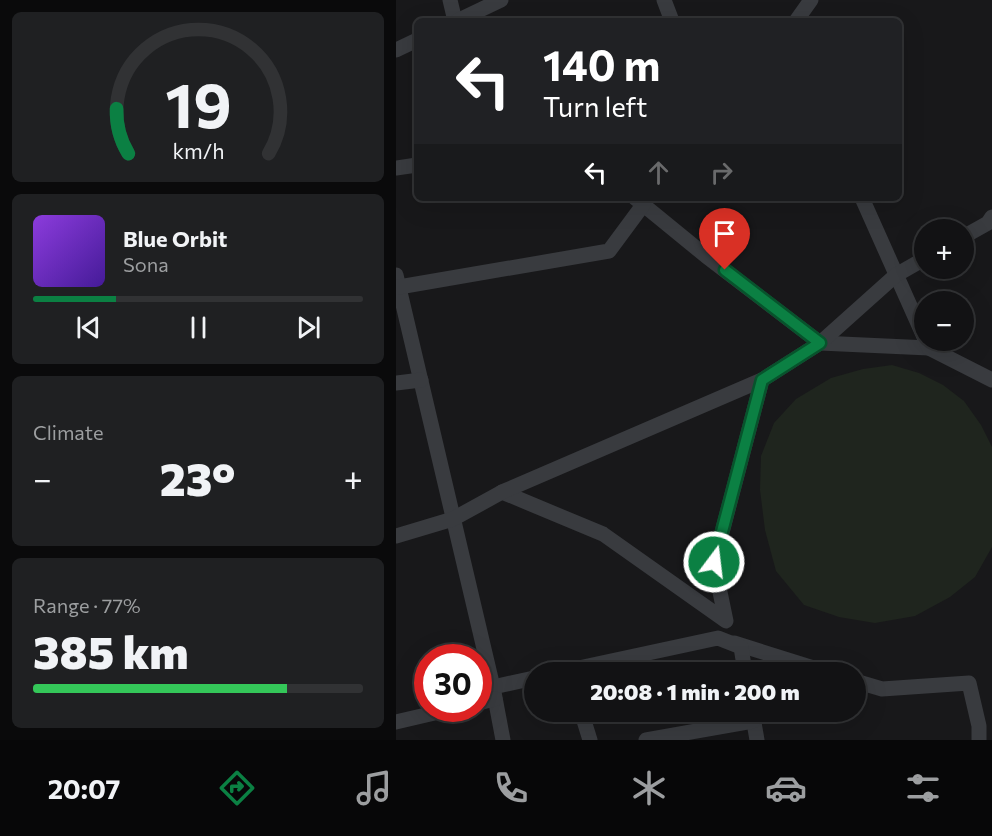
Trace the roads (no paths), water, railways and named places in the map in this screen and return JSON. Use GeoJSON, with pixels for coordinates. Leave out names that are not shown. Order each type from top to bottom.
{"type":"FeatureCollection","features":[{"type":"Feature","properties":{"kind":"street"},"geometry":{"type":"LineString","coordinates":[[450,0],[455,18]]}},
{"type":"Feature","properties":{"kind":"street"},"geometry":{"type":"LineString","coordinates":[[482,16],[501,0]]}},
{"type":"Feature","properties":{"kind":"street"},"geometry":{"type":"LineString","coordinates":[[664,0],[671,18]]}},
{"type":"Feature","properties":{"kind":"street"},"geometry":{"type":"LineString","coordinates":[[798,18],[811,0]]}},
{"type":"Feature","properties":{"kind":"street"},"geometry":{"type":"LineString","coordinates":[[396,50],[414,41]]}},
{"type":"Feature","properties":{"kind":"street"},"geometry":{"type":"LineString","coordinates":[[396,168],[414,165]]}},
{"type":"Feature","properties":{"kind":"street"},"geometry":{"type":"LineString","coordinates":[[502,740],[494,693],[398,281],[609,251],[639,201],[820,343],[914,342]]}},
{"type":"Feature","properties":{"kind":"street"},"geometry":{"type":"LineString","coordinates":[[863,201],[914,315]]}},
{"type":"Feature","properties":{"kind":"street"},"geometry":{"type":"LineString","coordinates":[[974,231],[988,223],[992,217]]}},
{"type":"Feature","properties":{"kind":"street"},"geometry":{"type":"LineString","coordinates":[[396,536],[453,519],[502,492],[762,380],[820,343],[896,275],[914,265]]}},
{"type":"Feature","properties":{"kind":"street"},"geometry":{"type":"LineString","coordinates":[[942,351],[992,380]]}},
{"type":"Feature","properties":{"kind":"street"},"geometry":{"type":"LineString","coordinates":[[396,383],[421,380]]}},
{"type":"Feature","properties":{"kind":"street"},"geometry":{"type":"LineString","coordinates":[[502,492],[603,534],[726,621],[714,562],[762,380]]}},
{"type":"Feature","properties":{"kind":"street"},"geometry":{"type":"LineString","coordinates":[[607,662],[718,638],[794,662]]}},
{"type":"Feature","properties":{"kind":"street"},"geometry":{"type":"LineString","coordinates":[[718,638],[741,647],[743,662]]}},
{"type":"Feature","properties":{"kind":"street"},"geometry":{"type":"LineString","coordinates":[[494,693],[524,682]]}},
{"type":"Feature","properties":{"kind":"street"},"geometry":{"type":"LineString","coordinates":[[866,684],[882,689],[969,683],[979,726],[979,740]]}},
{"type":"Feature","properties":{"kind":"street"},"geometry":{"type":"LineString","coordinates":[[396,722],[414,718]]}},
{"type":"Feature","properties":{"kind":"street"},"geometry":{"type":"LineString","coordinates":[[584,722],[590,740]]}},
{"type":"Feature","properties":{"kind":"street"},"geometry":{"type":"LineString","coordinates":[[646,740],[726,722]]}},
{"type":"Feature","properties":{"kind":"street"},"geometry":{"type":"LineString","coordinates":[[754,722],[757,740]]}}]}
